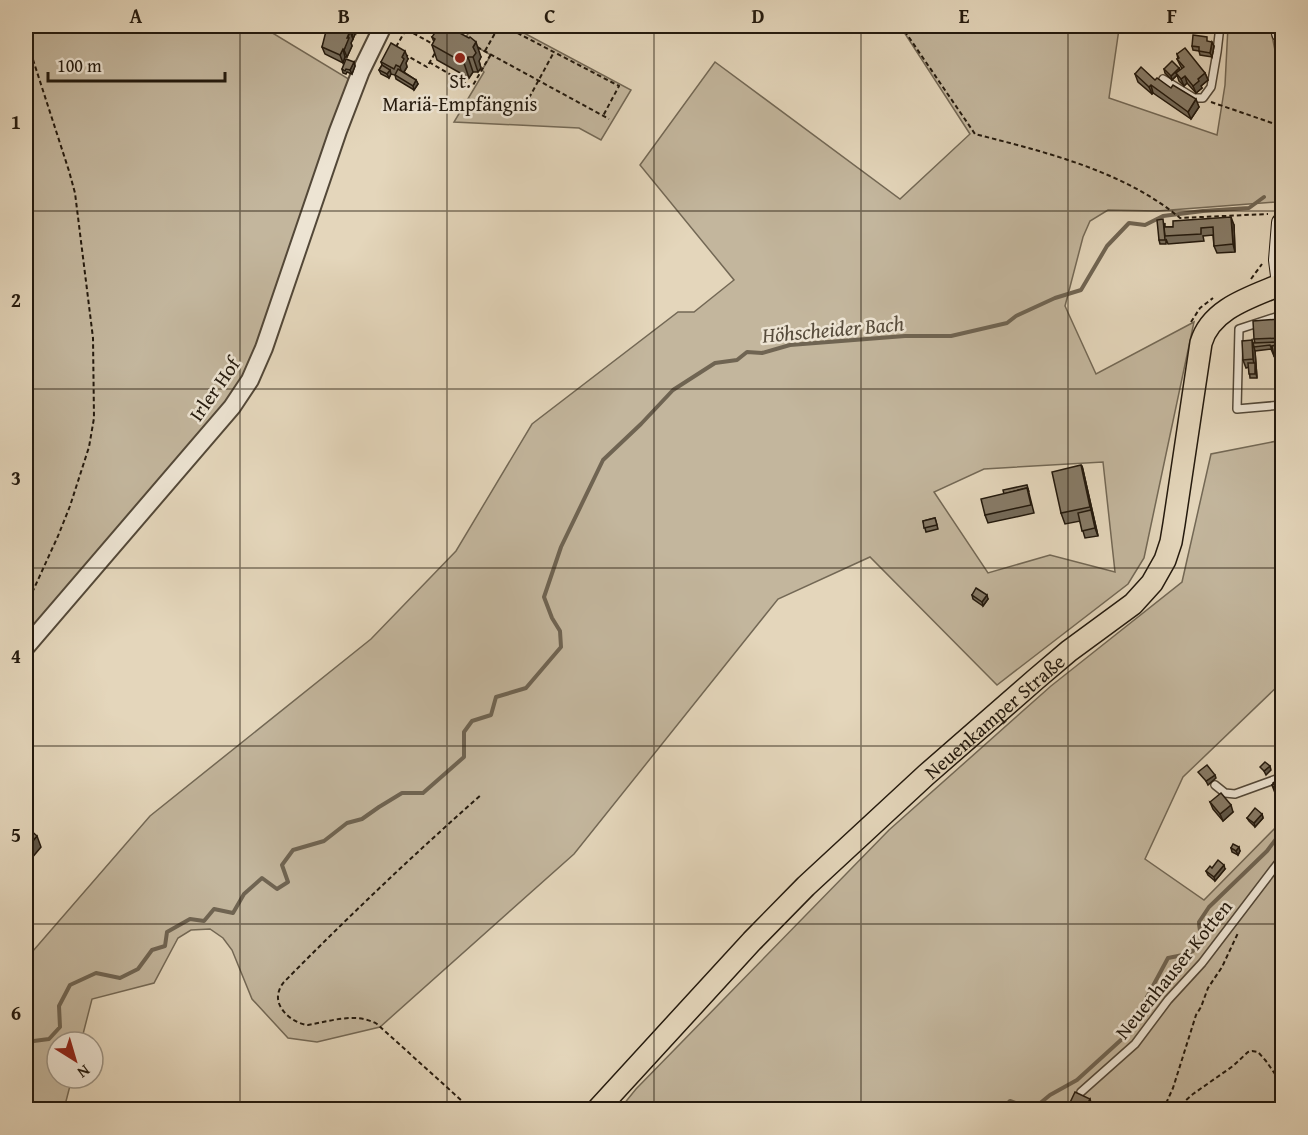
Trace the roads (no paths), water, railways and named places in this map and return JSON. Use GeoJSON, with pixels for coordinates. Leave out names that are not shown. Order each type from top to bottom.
{"type":"FeatureCollection","features":[{"type":"Feature","properties":{"kind":"main road"},"geometry":{"type":"LineString","coordinates":[[1281,26],[1282,33]]}},
{"type":"Feature","properties":{"kind":"main road"},"geometry":{"type":"LineString","coordinates":[[1279,226],[1282,284]]}},
{"type":"Feature","properties":{"kind":"main road","name":"Neuenkamper Straße"},"geometry":{"type":"LineString","coordinates":[[597,1110],[752,941],[806,886],[926,775],[1036,679],[1069,651],[1120,614],[1147,589],[1160,569],[1171,542],[1204,335],[1214,320],[1232,306],[1282,284]]}},
{"type":"Feature","properties":{"kind":"street","name":"Irler Hof"},"geometry":{"type":"LineString","coordinates":[[26,647],[232,407],[250,380],[264,348],[338,131],[361,71],[380,33]]}},
{"type":"Feature","properties":{"kind":"lane"},"geometry":{"type":"LineString","coordinates":[[1163,79],[1194,98],[1203,98],[1211,87],[1220,26]]}},
{"type":"Feature","properties":{"kind":"lane"},"geometry":{"type":"LineString","coordinates":[[1282,315],[1239,329],[1237,409],[1282,405]]}},
{"type":"Feature","properties":{"kind":"lane"},"geometry":{"type":"LineString","coordinates":[[1215,784],[1225,793],[1235,794],[1282,777]]}},
{"type":"Feature","properties":{"kind":"lane","name":"Neuenhauser Kotten"},"geometry":{"type":"LineString","coordinates":[[1081,1092],[1135,1044],[1168,1000],[1202,963],[1282,858]]}},
{"type":"Feature","properties":{"kind":"waterway","name":"Höhscheider Bach"},"geometry":{"type":"LineString","coordinates":[[26,1042],[49,1039],[60,1027],[59,1006],[70,985],[96,973],[120,978],[138,969],[152,950],[165,946],[167,932],[190,919],[204,921],[214,909],[233,913],[244,894],[262,878],[277,889],[288,882],[282,865],[293,850],[324,841],[347,823],[362,819],[402,793],[423,793],[464,757],[464,732],[472,721],[491,715],[496,697],[526,688],[561,647],[560,631],[544,597],[561,547],[603,460],[673,390],[715,363],[737,360],[747,352],[762,353],[790,345],[905,336],[951,336],[1007,323],[1016,316],[1055,298],[1081,290],[1107,246],[1129,223],[1145,225],[1163,216],[1249,208],[1264,197]]}},
{"type":"Feature","properties":{"kind":"waterway"},"geometry":{"type":"LineString","coordinates":[[1001,1110],[1010,1101],[1033,1109],[1050,1095],[1077,1080],[1122,1039],[1168,958],[1186,954],[1198,947],[1201,938],[1199,922],[1209,907],[1267,851],[1282,831]]}},
{"type":"Feature","properties":{"kind":"place","name":"St. Mariä-Empfängnis"},"geometry":{"type":"Point","coordinates":[460,58]}}]}
